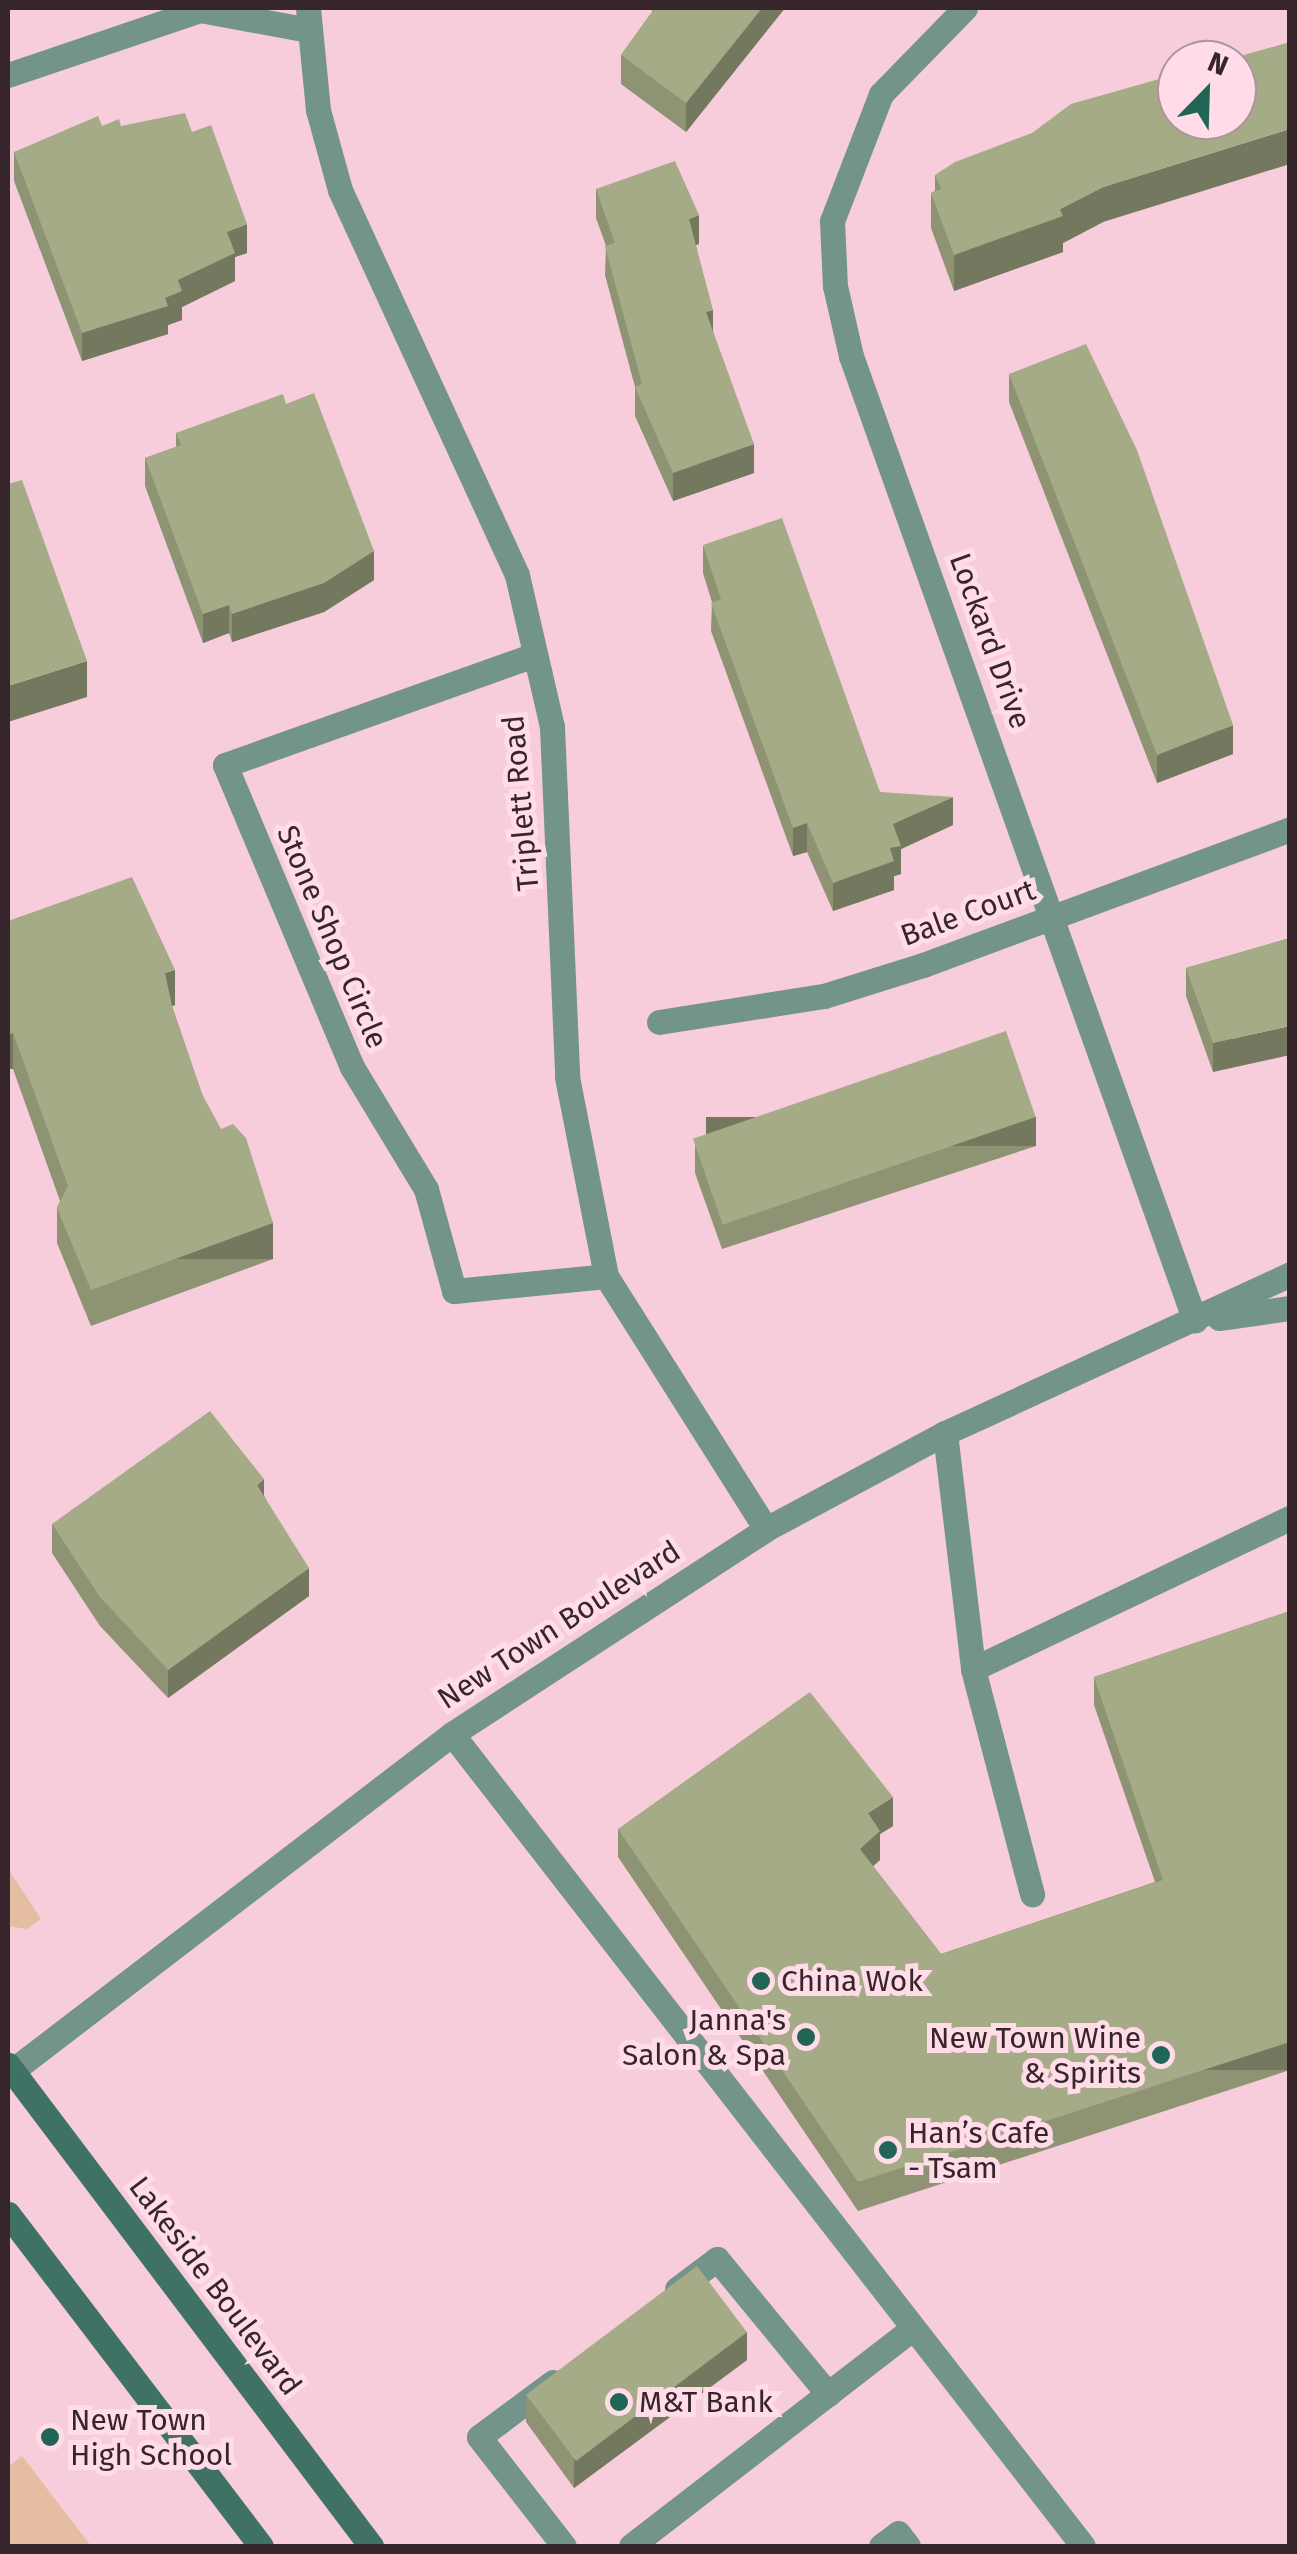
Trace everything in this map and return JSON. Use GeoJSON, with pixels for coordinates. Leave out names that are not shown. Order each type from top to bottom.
{"type":"FeatureCollection","features":[{"type":"Feature","properties":{"kind":"main road","name":"Lakeside Boulevard"},"geometry":{"type":"LineString","coordinates":[[10,2068],[371,2546]]}},
{"type":"Feature","properties":{"kind":"main road"},"geometry":{"type":"LineString","coordinates":[[8,2214],[261,2546]]}},
{"type":"Feature","properties":{"kind":"street","name":"Lockard Drive"},"geometry":{"type":"LineString","coordinates":[[965,8],[881,94],[832,222],[835,286],[850,356],[1056,916],[1195,1321]]}},
{"type":"Feature","properties":{"kind":"street"},"geometry":{"type":"LineString","coordinates":[[8,75],[200,10],[306,18]]}},
{"type":"Feature","properties":{"kind":"street","name":"Triplett Road"},"geometry":{"type":"LineString","coordinates":[[306,18],[340,190],[483,490],[516,575],[560,808],[567,1077],[606,1276],[766,1529]]}},
{"type":"Feature","properties":{"kind":"street","name":"Stone Shop Circle"},"geometry":{"type":"LineString","coordinates":[[534,655],[225,766],[352,1068],[426,1189],[454,1291],[606,1276]]}},
{"type":"Feature","properties":{"kind":"street","name":"Bale Court"},"geometry":{"type":"LineString","coordinates":[[660,1022],[824,996],[1290,830]]}},
{"type":"Feature","properties":{"kind":"street","name":"New Town Boulevard"},"geometry":{"type":"LineString","coordinates":[[10,2068],[452,1734],[766,1529],[945,1432],[1195,1321],[1290,1274]]}},
{"type":"Feature","properties":{"kind":"street","name":"New Town Boulevard"},"geometry":{"type":"LineString","coordinates":[[1195,1321],[1290,1308]]}},
{"type":"Feature","properties":{"kind":"street"},"geometry":{"type":"LineString","coordinates":[[945,1432],[973,1669],[1032,1894]]}},
{"type":"Feature","properties":{"kind":"street"},"geometry":{"type":"LineString","coordinates":[[973,1669],[1290,1518]]}},
{"type":"Feature","properties":{"kind":"street"},"geometry":{"type":"LineString","coordinates":[[452,1734],[1083,2546]]}},
{"type":"Feature","properties":{"kind":"street"},"geometry":{"type":"LineString","coordinates":[[654,2306],[718,2259],[828,2394]]}},
{"type":"Feature","properties":{"kind":"street"},"geometry":{"type":"LineString","coordinates":[[631,2546],[913,2328]]}},
{"type":"Feature","properties":{"kind":"street"},"geometry":{"type":"LineString","coordinates":[[564,2546],[480,2437],[575,2366]]}},
{"type":"Feature","properties":{"kind":"street"},"geometry":{"type":"LineString","coordinates":[[881,2546],[898,2533],[908,2546]]}},
{"type":"Feature","properties":{"kind":"shaded area"},"geometry":{"type":"Polygon","coordinates":[[[8,1869],[41,1919],[27,1929],[8,1926],[8,1869]]]}},
{"type":"Feature","properties":{"kind":"shaded area"},"geometry":{"type":"Polygon","coordinates":[[[22,2456],[91,2546],[8,2546],[8,2467],[22,2456]]]}},
{"type":"Feature","properties":{"kind":"building"},"geometry":{"type":"Polygon","coordinates":[[[655,8],[762,8],[686,103],[621,55],[655,8]]]}},
{"type":"Feature","properties":{"kind":"building"},"geometry":{"type":"Polygon","coordinates":[[[1290,42],[1290,129],[1257,139],[1257,51],[1290,42]]]}},
{"type":"Feature","properties":{"kind":"building"},"geometry":{"type":"Polygon","coordinates":[[[1157,80],[1157,140],[1255,140],[1103,187],[1060,209],[1063,216],[954,255],[931,193],[941,189],[935,175],[955,162],[1032,133],[1071,104],[1157,80]]]}},
{"type":"Feature","properties":{"kind":"building"},"geometry":{"type":"Polygon","coordinates":[[[185,113],[192,132],[211,125],[247,224],[227,232],[235,253],[178,280],[182,291],[165,298],[168,306],[82,333],[14,152],[98,116],[102,126],[119,119],[121,126],[185,113]]]}},
{"type":"Feature","properties":{"kind":"building"},"geometry":{"type":"Polygon","coordinates":[[[675,161],[699,215],[689,219],[713,310],[706,312],[754,444],[673,473],[635,387],[642,384],[605,246],[615,243],[596,189],[675,161]]]}},
{"type":"Feature","properties":{"kind":"building"},"geometry":{"type":"Polygon","coordinates":[[[1086,344],[1137,450],[1233,725],[1157,755],[1009,374],[1086,344]]]}},
{"type":"Feature","properties":{"kind":"building"},"geometry":{"type":"Polygon","coordinates":[[[314,393],[374,551],[324,583],[232,614],[229,605],[203,614],[145,458],[181,445],[176,433],[283,394],[286,404],[314,393]]]}},
{"type":"Feature","properties":{"kind":"building"},"geometry":{"type":"Polygon","coordinates":[[[22,480],[87,661],[8,686],[8,484],[22,480]]]}},
{"type":"Feature","properties":{"kind":"building"},"geometry":{"type":"Polygon","coordinates":[[[782,518],[880,792],[953,797],[893,824],[901,846],[890,848],[894,861],[833,883],[807,823],[793,828],[711,603],[721,599],[703,545],[782,518]]]}},
{"type":"Feature","properties":{"kind":"building"},"geometry":{"type":"Polygon","coordinates":[[[132,877],[175,970],[165,973],[173,1011],[202,1094],[221,1129],[233,1124],[246,1138],[273,1223],[91,1290],[57,1208],[68,1186],[13,1033],[8,1035],[8,921],[132,877]]]}},
{"type":"Feature","properties":{"kind":"building"},"geometry":{"type":"Polygon","coordinates":[[[1290,938],[1290,1026],[1213,1043],[1186,968],[1290,938]]]}},
{"type":"Feature","properties":{"kind":"building"},"geometry":{"type":"Polygon","coordinates":[[[1006,1031],[1036,1117],[723,1225],[693,1139],[1006,1031]]]}},
{"type":"Feature","properties":{"kind":"building"},"geometry":{"type":"Polygon","coordinates":[[[210,1411],[264,1479],[257,1485],[309,1568],[168,1670],[100,1597],[52,1524],[210,1411]]]}},
{"type":"Feature","properties":{"kind":"building"},"geometry":{"type":"Polygon","coordinates":[[[1290,1611],[1290,2042],[858,2182],[618,1829],[810,1692],[893,1797],[868,1813],[880,1831],[860,1849],[941,1954],[1163,1880],[1094,1677],[1290,1611]]]}},
{"type":"Feature","properties":{"kind":"building","name":"M&T Bank"},"geometry":{"type":"Polygon","coordinates":[[[697,2266],[747,2332],[576,2461],[526,2395],[697,2266]]]}},
{"type":"Feature","properties":{"kind":"place","name":"China Wok"},"geometry":{"type":"Point","coordinates":[761,1981]}},
{"type":"Feature","properties":{"kind":"place","name":"Janna's Salon & Spa"},"geometry":{"type":"Point","coordinates":[806,2037]}},
{"type":"Feature","properties":{"kind":"place","name":"New Town Wine & Spirits"},"geometry":{"type":"Point","coordinates":[1161,2055]}},
{"type":"Feature","properties":{"kind":"place","name":"Han’s Cafe - Tsam"},"geometry":{"type":"Point","coordinates":[888,2150]}},
{"type":"Feature","properties":{"kind":"place","name":"M&T Bank"},"geometry":{"type":"Point","coordinates":[619,2402]}},
{"type":"Feature","properties":{"kind":"place","name":"New Town High School"},"geometry":{"type":"Point","coordinates":[50,2437]}}]}
